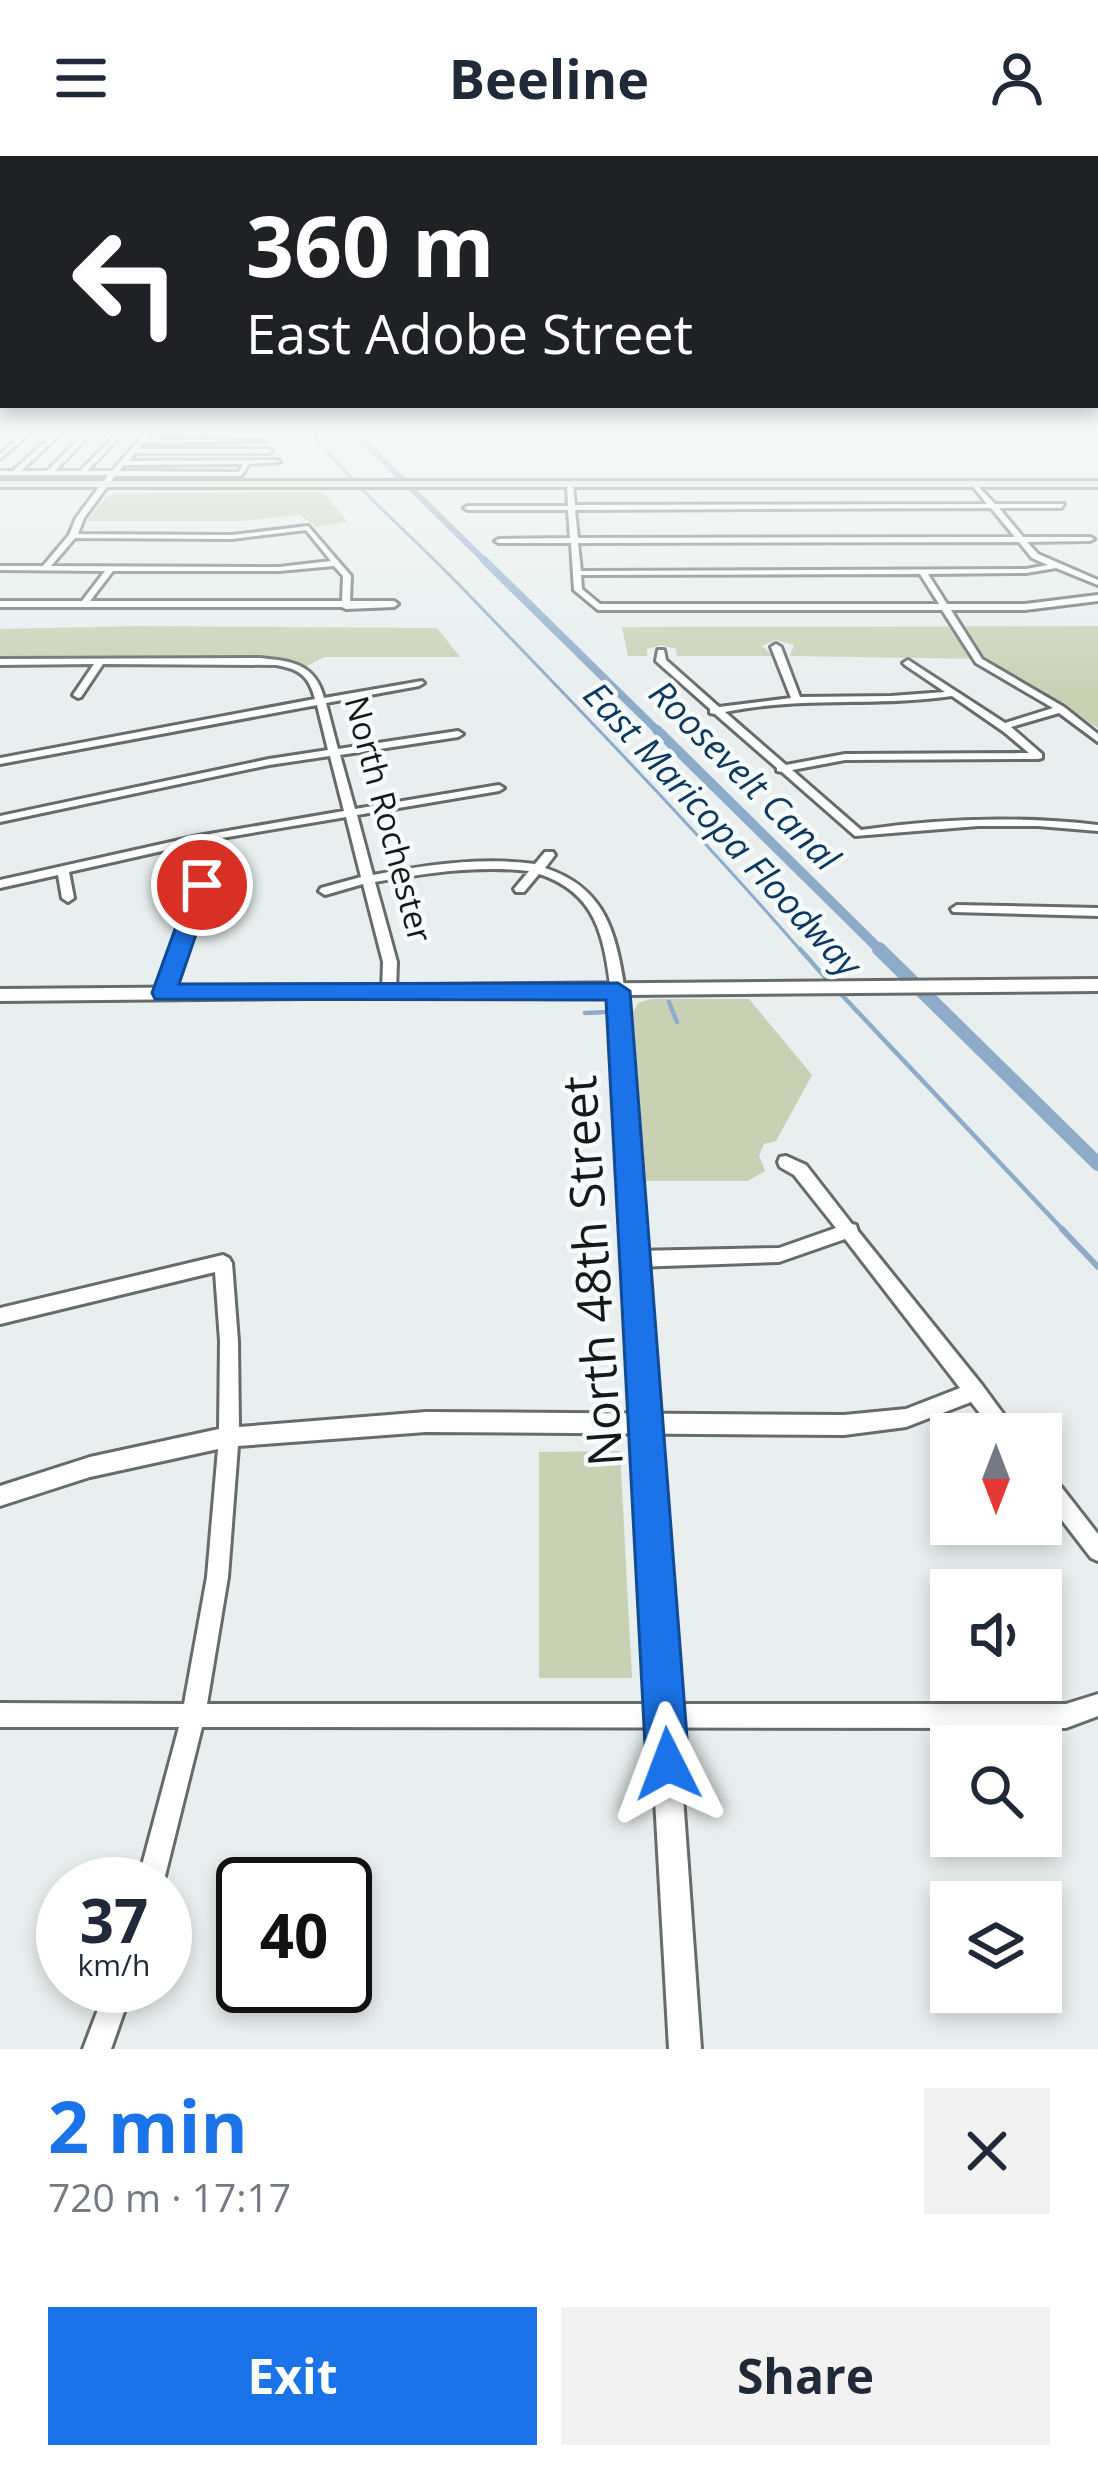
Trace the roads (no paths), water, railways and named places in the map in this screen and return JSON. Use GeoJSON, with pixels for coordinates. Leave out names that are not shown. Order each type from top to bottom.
{"type":"FeatureCollection","features":[{"type":"Feature","properties":{"kind":"street"},"geometry":{"type":"LineString","coordinates":[[46,568],[73,536],[81,517]]}},
{"type":"Feature","properties":{"kind":"street"},"geometry":{"type":"LineString","coordinates":[[572,517],[578,590],[598,608],[1066,605],[1098,598]]}},
{"type":"Feature","properties":{"kind":"street"},"geometry":{"type":"LineString","coordinates":[[1001,517],[1019,539],[1053,566],[1098,584]]}},
{"type":"Feature","properties":{"kind":"street"},"geometry":{"type":"LineString","coordinates":[[73,536],[251,536],[308,528],[337,563],[350,588],[346,606]]}},
{"type":"Feature","properties":{"kind":"street"},"geometry":{"type":"LineString","coordinates":[[499,541],[1090,539]]}},
{"type":"Feature","properties":{"kind":"street"},"geometry":{"type":"LineString","coordinates":[[0,568],[279,569],[337,563]]}},
{"type":"Feature","properties":{"kind":"street"},"geometry":{"type":"LineString","coordinates":[[575,573],[1026,571],[1053,566]]}},
{"type":"Feature","properties":{"kind":"street"},"geometry":{"type":"LineString","coordinates":[[84,604],[110,569]]}},
{"type":"Feature","properties":{"kind":"street"},"geometry":{"type":"LineString","coordinates":[[922,572],[979,661],[1061,709],[1098,739]]}},
{"type":"Feature","properties":{"kind":"street"},"geometry":{"type":"LineString","coordinates":[[0,604],[394,604]]}},
{"type":"Feature","properties":{"kind":"street"},"geometry":{"type":"LineString","coordinates":[[776,647],[796,699]]}},
{"type":"Feature","properties":{"kind":"street"},"geometry":{"type":"LineString","coordinates":[[661,652],[661,662],[712,711],[859,834],[922,824],[1055,823],[1098,828]]}},
{"type":"Feature","properties":{"kind":"street"},"geometry":{"type":"LineString","coordinates":[[78,694],[100,662]]}},
{"type":"Feature","properties":{"kind":"street"},"geometry":{"type":"LineString","coordinates":[[1,664],[200,662],[194,674]]}},
{"type":"Feature","properties":{"kind":"street","name":"North Rochester"},"geometry":{"type":"LineString","coordinates":[[200,662],[277,663],[303,669],[312,677],[370,879],[390,962],[389,992]]}},
{"type":"Feature","properties":{"kind":"street"},"geometry":{"type":"LineString","coordinates":[[781,769],[845,758],[1038,756],[1008,725],[950,694],[908,663]]}},
{"type":"Feature","properties":{"kind":"street"},"geometry":{"type":"LineString","coordinates":[[0,761],[419,683]]}},
{"type":"Feature","properties":{"kind":"street"},"geometry":{"type":"LineString","coordinates":[[712,711],[796,699],[898,700],[950,694]]}},
{"type":"Feature","properties":{"kind":"street"},"geometry":{"type":"LineString","coordinates":[[1008,725],[1061,709]]}},
{"type":"Feature","properties":{"kind":"street"},"geometry":{"type":"LineString","coordinates":[[0,818],[334,753],[458,734]]}},
{"type":"Feature","properties":{"kind":"street"},"geometry":{"type":"LineString","coordinates":[[0,884],[198,839],[499,788]]}},
{"type":"Feature","properties":{"kind":"street"},"geometry":{"type":"LineString","coordinates":[[164,993],[202,885],[198,839]]}},
{"type":"Feature","properties":{"kind":"street"},"geometry":{"type":"LineString","coordinates":[[520,889],[549,854]]}},
{"type":"Feature","properties":{"kind":"street"},"geometry":{"type":"LineString","coordinates":[[326,891],[472,862],[536,869],[580,890],[602,915],[615,945],[618,991]]}},
{"type":"Feature","properties":{"kind":"street"},"geometry":{"type":"LineString","coordinates":[[63,870],[68,898]]}},
{"type":"Feature","properties":{"kind":"street"},"geometry":{"type":"LineString","coordinates":[[957,909],[1098,912]]}},
{"type":"Feature","properties":{"kind":"street"},"geometry":{"type":"LineString","coordinates":[[0,994],[1098,985]]}},
{"type":"Feature","properties":{"kind":"street","name":"North 48th Street"},"geometry":{"type":"LineString","coordinates":[[618,991],[685,2049]]}},
{"type":"Feature","properties":{"kind":"street"},"geometry":{"type":"LineString","coordinates":[[786,1162],[800,1170],[992,1413]]}},
{"type":"Feature","properties":{"kind":"street"},"geometry":{"type":"LineString","coordinates":[[635,1259],[779,1255],[850,1231]]}},
{"type":"Feature","properties":{"kind":"street"},"geometry":{"type":"LineString","coordinates":[[0,1316],[223,1263],[230,1326],[230,1437],[212,1614],[156,1857]]}},
{"type":"Feature","properties":{"kind":"street"},"geometry":{"type":"LineString","coordinates":[[0,1496],[90,1467],[230,1437],[426,1422],[844,1425],[906,1418],[975,1391]]}},
{"type":"Feature","properties":{"kind":"street"},"geometry":{"type":"LineString","coordinates":[[1062,1504],[1098,1551]]}},
{"type":"Feature","properties":{"kind":"street"},"geometry":{"type":"LineString","coordinates":[[0,1715],[1066,1716],[1098,1705]]}},
{"type":"Feature","properties":{"kind":"street"},"geometry":{"type":"LineString","coordinates":[[98,2049],[111,2013]]}},
{"type":"Feature","properties":{"kind":"waterway","name":"East Maricopa Floodway"},"geometry":{"type":"LineString","coordinates":[[390,517],[638,771],[802,952]]}},
{"type":"Feature","properties":{"kind":"waterway","name":"Roosevelt Canal"},"geometry":{"type":"LineString","coordinates":[[441,517],[487,563]]}},
{"type":"Feature","properties":{"kind":"waterway","name":"Roosevelt Canal"},"geometry":{"type":"LineString","coordinates":[[484,560],[660,733]]}},
{"type":"Feature","properties":{"kind":"waterway","name":"Roosevelt Canal"},"geometry":{"type":"LineString","coordinates":[[657,730],[882,952]]}},
{"type":"Feature","properties":{"kind":"waterway","name":"East Maricopa Floodway"},"geometry":{"type":"LineString","coordinates":[[800,949],[831,984]]}},
{"type":"Feature","properties":{"kind":"waterway","name":"Roosevelt Canal"},"geometry":{"type":"LineString","coordinates":[[879,949],[1098,1164]]}},
{"type":"Feature","properties":{"kind":"waterway","name":"East Maricopa Floodway"},"geometry":{"type":"LineString","coordinates":[[839,992],[1065,1232]]}},
{"type":"Feature","properties":{"kind":"waterway"},"geometry":{"type":"LineString","coordinates":[[669,1002],[677,1022]]}},
{"type":"Feature","properties":{"kind":"waterway"},"geometry":{"type":"LineString","coordinates":[[585,1013],[608,1012]]}},
{"type":"Feature","properties":{"kind":"waterway","name":"East Maricopa Floodway"},"geometry":{"type":"LineString","coordinates":[[1062,1229],[1098,1267]]}}]}
